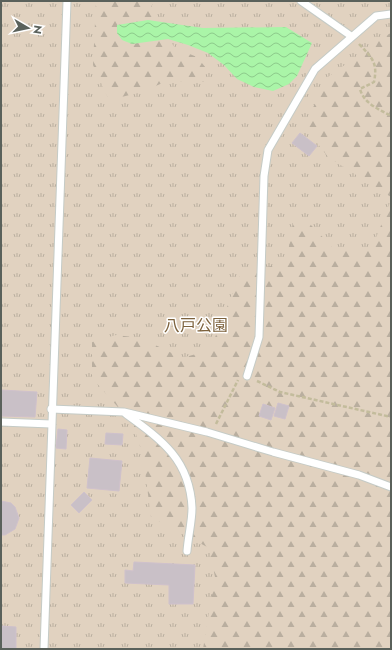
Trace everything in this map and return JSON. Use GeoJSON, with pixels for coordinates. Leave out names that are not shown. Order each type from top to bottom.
{"type":"FeatureCollection","features":[{"type":"Feature","properties":{"kind":"lane"},"geometry":{"type":"LineString","coordinates":[[44,649],[51,409],[67,1]]}},
{"type":"Feature","properties":{"kind":"lane"},"geometry":{"type":"LineString","coordinates":[[301,1],[351,36]]}},
{"type":"Feature","properties":{"kind":"lane"},"geometry":{"type":"LineString","coordinates":[[247,376],[259,337],[264,176],[268,150],[315,69],[351,36],[376,16],[391,14]]}},
{"type":"Feature","properties":{"kind":"lane"},"geometry":{"type":"LineString","coordinates":[[51,409],[124,412],[207,432],[273,452],[359,475],[391,487]]}},
{"type":"Feature","properties":{"kind":"lane"},"geometry":{"type":"LineString","coordinates":[[124,412],[163,442],[178,460],[189,484],[192,509],[187,551]]}},
{"type":"Feature","properties":{"kind":"lane"},"geometry":{"type":"LineString","coordinates":[[1,422],[51,424]]}},
{"type":"Feature","properties":{"kind":"path"},"geometry":{"type":"LineString","coordinates":[[351,36],[373,59],[376,72],[374,82],[360,89],[362,97],[371,105],[391,116]]}},
{"type":"Feature","properties":{"kind":"path"},"geometry":{"type":"LineString","coordinates":[[207,432],[218,421],[238,380],[247,376],[280,392],[391,417]]}},
{"type":"Feature","properties":{"kind":"green space","name":"八戸公園"},"geometry":{"type":"Polygon","coordinates":[[[1,1],[391,1],[391,649],[1,649],[1,1]]]}},
{"type":"Feature","properties":{"kind":"green space"},"geometry":{"type":"Polygon","coordinates":[[[96,1],[154,1],[149,11],[175,48],[197,57],[206,68],[205,82],[167,81],[142,92],[109,100],[93,65],[96,1]]]}},
{"type":"Feature","properties":{"kind":"green space"},"geometry":{"type":"Polygon","coordinates":[[[391,33],[391,197],[328,157],[304,126],[328,77],[383,37],[391,33]]]}},
{"type":"Feature","properties":{"kind":"green space"},"geometry":{"type":"Polygon","coordinates":[[[391,200],[391,649],[203,649],[215,577],[209,548],[151,517],[143,456],[133,424],[92,378],[92,342],[116,335],[141,338],[182,358],[210,350],[241,272],[286,263],[294,218],[309,223],[337,252],[372,248],[391,200]]]}},
{"type":"Feature","properties":{"kind":"water"},"geometry":{"type":"Polygon","coordinates":[[[148,20],[203,28],[286,27],[312,43],[297,76],[289,84],[273,91],[254,87],[237,79],[224,65],[208,53],[188,45],[168,39],[132,44],[122,40],[117,33],[117,25],[148,20]]]}},
{"type":"Feature","properties":{"kind":"building"},"geometry":{"type":"Polygon","coordinates":[[[300,133],[317,146],[309,156],[292,143],[300,133]]]}},
{"type":"Feature","properties":{"kind":"building"},"geometry":{"type":"Polygon","coordinates":[[[1,390],[37,392],[35,417],[1,416],[1,390]]]}},
{"type":"Feature","properties":{"kind":"building"},"geometry":{"type":"Polygon","coordinates":[[[278,403],[289,406],[285,419],[274,416],[278,403]]]}},
{"type":"Feature","properties":{"kind":"building"},"geometry":{"type":"Polygon","coordinates":[[[263,404],[275,408],[271,420],[259,416],[263,404]]]}},
{"type":"Feature","properties":{"kind":"building"},"geometry":{"type":"Polygon","coordinates":[[[58,429],[67,430],[66,449],[56,448],[58,429]]]}},
{"type":"Feature","properties":{"kind":"building"},"geometry":{"type":"Polygon","coordinates":[[[106,433],[123,434],[122,445],[105,444],[106,433]]]}},
{"type":"Feature","properties":{"kind":"building"},"geometry":{"type":"Polygon","coordinates":[[[90,458],[122,461],[119,491],[87,488],[90,458]]]}},
{"type":"Feature","properties":{"kind":"building"},"geometry":{"type":"Polygon","coordinates":[[[84,492],[92,500],[79,513],[71,505],[84,492]]]}},
{"type":"Feature","properties":{"kind":"building"},"geometry":{"type":"Polygon","coordinates":[[[1,501],[11,503],[15,507],[19,518],[15,529],[5,535],[1,535],[1,501]]]}},
{"type":"Feature","properties":{"kind":"building"},"geometry":{"type":"Polygon","coordinates":[[[134,562],[195,565],[193,604],[169,604],[169,585],[125,583],[125,570],[133,571],[134,562]]]}},
{"type":"Feature","properties":{"kind":"building"},"geometry":{"type":"Polygon","coordinates":[[[2,626],[16,627],[16,649],[1,649],[2,626]]]}}]}
